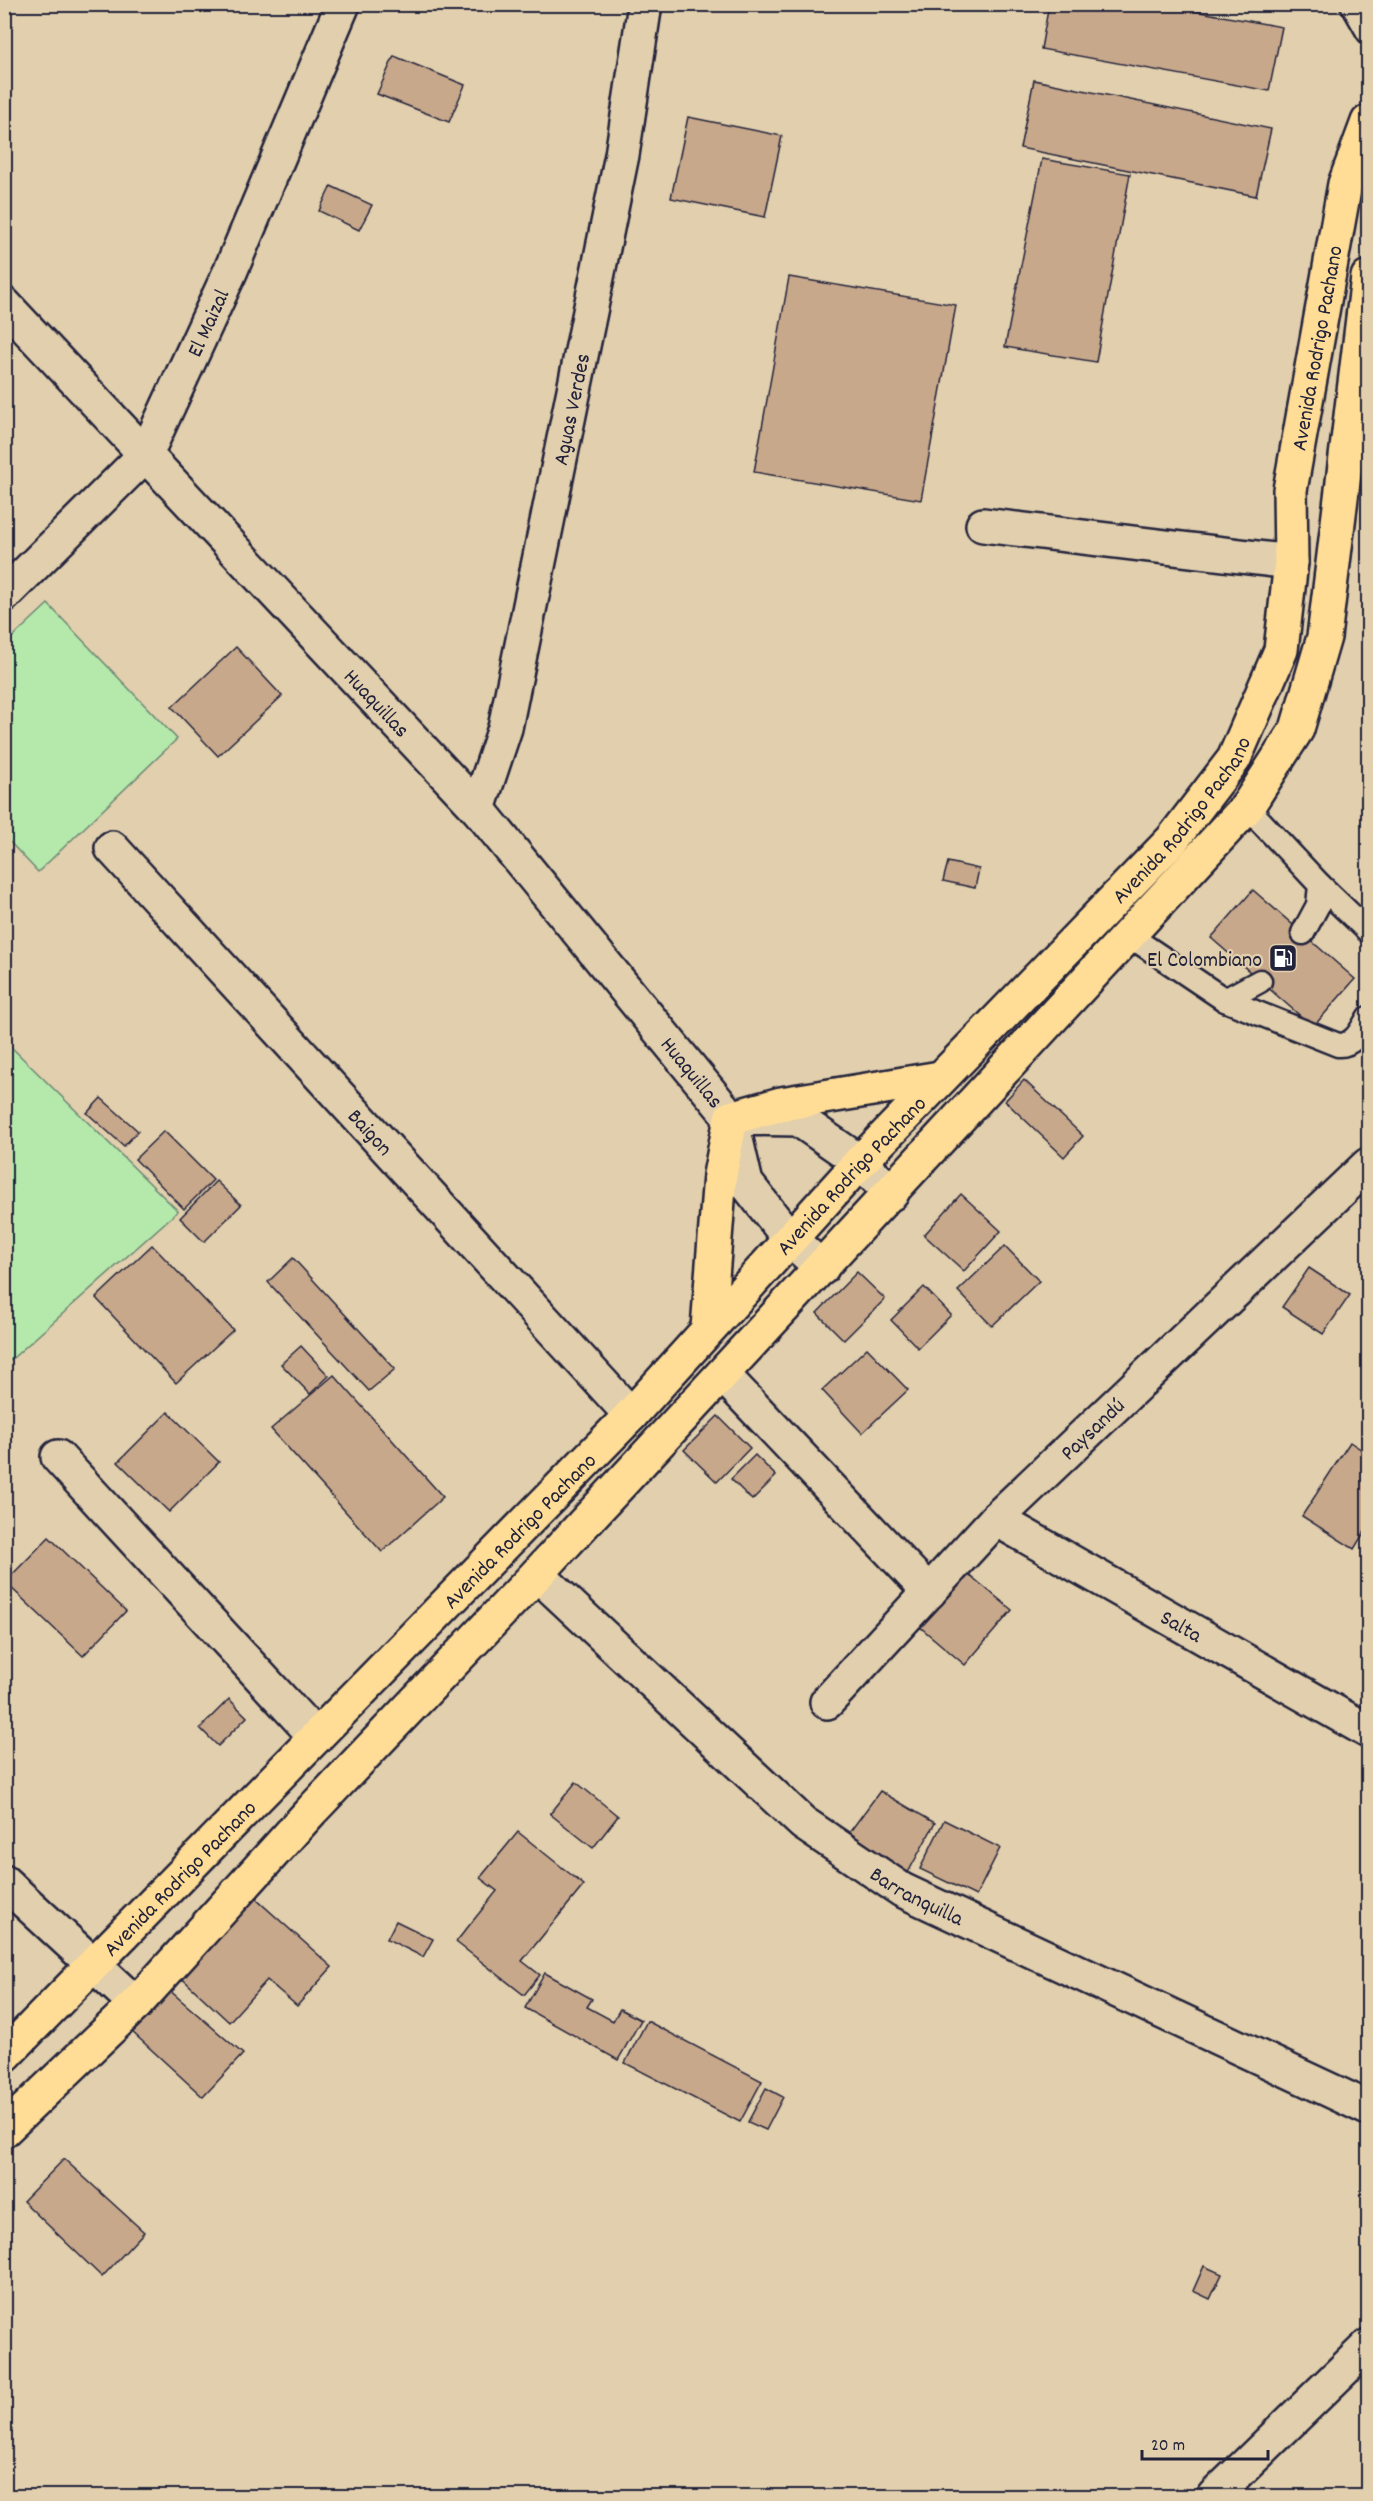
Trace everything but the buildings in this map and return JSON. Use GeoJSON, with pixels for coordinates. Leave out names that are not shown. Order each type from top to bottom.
{"type":"FeatureCollection","features":[{"type":"Feature","properties":{"kind":"main road","name":"Avenida Rodrigo Pachano"},"geometry":{"type":"LineString","coordinates":[[4,2056],[631,1415],[860,1162],[1172,840],[1234,759],[1281,650],[1291,562],[1290,490],[1345,184],[1368,122]]}},
{"type":"Feature","properties":{"kind":"main road","name":"Avenida Rodrigo Pachano"},"geometry":{"type":"LineString","coordinates":[[4,2130],[136,2004],[313,1809],[723,1375],[1247,807],[1297,729],[1324,637],[1368,277]]}},
{"type":"Feature","properties":{"kind":"main road"},"geometry":{"type":"LineString","coordinates":[[708,1328],[720,1175],[731,1118],[782,1104],[940,1078]]}},
{"type":"Feature","properties":{"kind":"street","name":"El Maizal"},"geometry":{"type":"LineString","coordinates":[[4,595],[146,454],[230,272],[343,4]]}},
{"type":"Feature","properties":{"kind":"street","name":"Aguas Verdes"},"geometry":{"type":"LineString","coordinates":[[478,809],[505,728],[622,155],[645,4]]}},
{"type":"Feature","properties":{"kind":"street","name":"Huaquillas"},"geometry":{"type":"LineString","coordinates":[[4,304],[478,809],[731,1118]]}},
{"type":"Feature","properties":{"kind":"street"},"geometry":{"type":"LineString","coordinates":[[983,525],[1291,562]]}},
{"type":"Feature","properties":{"kind":"street","name":"Baigon"},"geometry":{"type":"LineString","coordinates":[[112,848],[631,1415]]}},
{"type":"Feature","properties":{"kind":"street"},"geometry":{"type":"LineString","coordinates":[[822,1268],[789,1238],[746,1183],[731,1118],[798,1119],[860,1162],[892,1193]]}},
{"type":"Feature","properties":{"kind":"street","name":"Paysandú"},"geometry":{"type":"LineString","coordinates":[[827,1702],[996,1519],[1368,1165]]}},
{"type":"Feature","properties":{"kind":"street"},"geometry":{"type":"LineString","coordinates":[[723,1375],[929,1592]]}},
{"type":"Feature","properties":{"kind":"street"},"geometry":{"type":"LineString","coordinates":[[58,1457],[316,1737]]}},
{"type":"Feature","properties":{"kind":"street","name":"Salta"},"geometry":{"type":"LineString","coordinates":[[996,1519],[1368,1731]]}},
{"type":"Feature","properties":{"kind":"street","name":"Barranquilla"},"geometry":{"type":"LineString","coordinates":[[537,1574],[803,1823],[902,1890],[1368,2108]]}},
{"type":"Feature","properties":{"kind":"street"},"geometry":{"type":"LineString","coordinates":[[4,1882],[136,2004]]}},
{"type":"Feature","properties":{"kind":"street"},"geometry":{"type":"LineString","coordinates":[[1214,2496],[1368,2346]]}},
{"type":"Feature","properties":{"kind":"lane"},"geometry":{"type":"LineString","coordinates":[[1352,4],[1368,32]]}},
{"type":"Feature","properties":{"kind":"lane"},"geometry":{"type":"LineString","coordinates":[[1247,807],[1320,885],[1368,931]]}},
{"type":"Feature","properties":{"kind":"lane"},"geometry":{"type":"LineString","coordinates":[[1303,933],[1318,905],[1320,885]]}},
{"type":"Feature","properties":{"kind":"lane"},"geometry":{"type":"LineString","coordinates":[[1130,936],[1226,1000],[1338,1045],[1345,1046],[1353,1041],[1368,1018]]}},
{"type":"Feature","properties":{"kind":"lane"},"geometry":{"type":"LineString","coordinates":[[1226,1000],[1260,981]]}},
{"type":"Feature","properties":{"kind":"green space"},"geometry":{"type":"Polygon","coordinates":[[[48,604],[177,739],[38,872],[5,837],[4,645],[48,604]]]}},
{"type":"Feature","properties":{"kind":"green space"},"geometry":{"type":"Polygon","coordinates":[[[4,1040],[178,1211],[5,1365],[4,1365],[4,1040]]]}},
{"type":"Feature","properties":{"kind":"place","name":"El Colombiano"},"geometry":{"type":"Point","coordinates":[1283,958]}}]}
